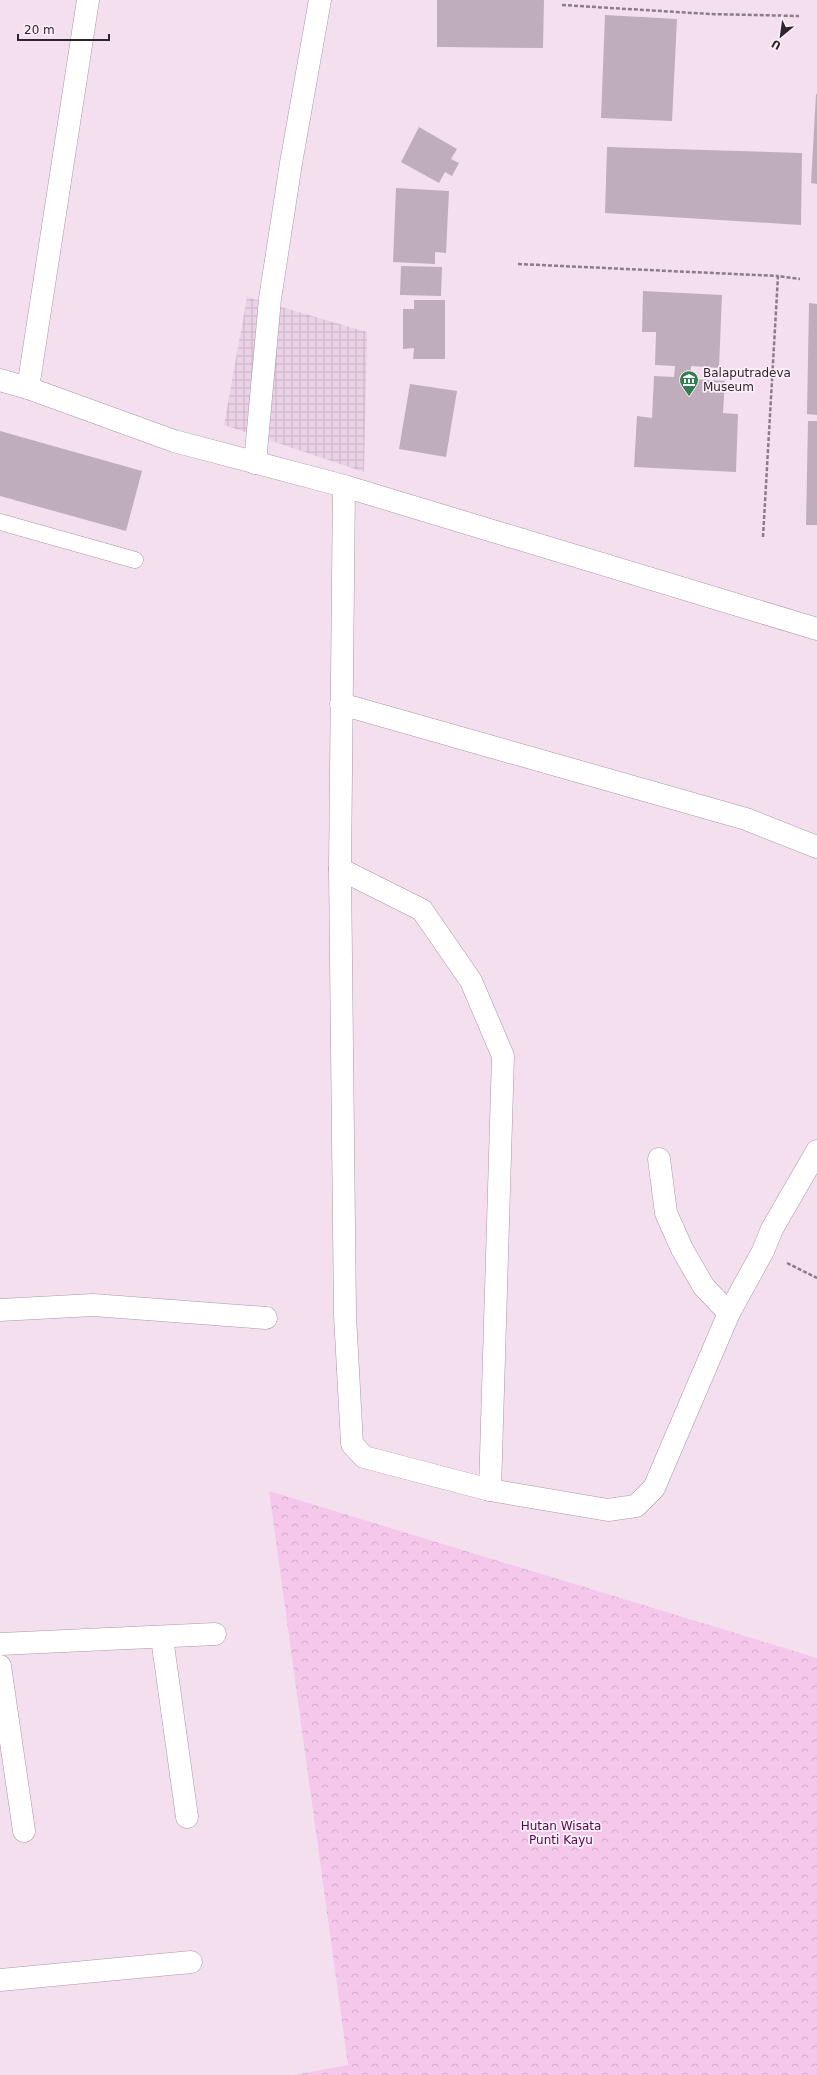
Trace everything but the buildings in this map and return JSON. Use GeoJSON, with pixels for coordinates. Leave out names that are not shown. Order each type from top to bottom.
{"type":"FeatureCollection","features":[{"type":"Feature","properties":{"kind":"street"},"geometry":{"type":"LineString","coordinates":[[28,388],[88,0]]}},
{"type":"Feature","properties":{"kind":"street"},"geometry":{"type":"LineString","coordinates":[[256,463],[270,299],[291,162],[320,0]]}},
{"type":"Feature","properties":{"kind":"street"},"geometry":{"type":"LineString","coordinates":[[0,380],[28,388],[174,441],[344,486],[817,629]]}},
{"type":"Feature","properties":{"kind":"street"},"geometry":{"type":"LineString","coordinates":[[344,486],[340,869],[345,1315],[352,1444],[364,1457],[490,1490],[608,1510],[636,1506],[654,1488],[729,1313],[763,1251],[772,1229],[817,1151]]}},
{"type":"Feature","properties":{"kind":"street"},"geometry":{"type":"LineString","coordinates":[[341,704],[746,819],[817,847]]}},
{"type":"Feature","properties":{"kind":"street"},"geometry":{"type":"LineString","coordinates":[[340,869],[422,910],[471,981],[503,1056],[490,1490]]}},
{"type":"Feature","properties":{"kind":"street"},"geometry":{"type":"LineString","coordinates":[[659,1159],[666,1213],[682,1249],[704,1287],[729,1313]]}},
{"type":"Feature","properties":{"kind":"street"},"geometry":{"type":"LineString","coordinates":[[0,1310],[93,1304],[266,1318]]}},
{"type":"Feature","properties":{"kind":"street"},"geometry":{"type":"LineString","coordinates":[[0,1644],[162,1638],[215,1634]]}},
{"type":"Feature","properties":{"kind":"street"},"geometry":{"type":"LineString","coordinates":[[162,1638],[187,1817]]}},
{"type":"Feature","properties":{"kind":"street"},"geometry":{"type":"LineString","coordinates":[[0,1666],[24,1831]]}},
{"type":"Feature","properties":{"kind":"street"},"geometry":{"type":"LineString","coordinates":[[0,1980],[191,1962]]}},
{"type":"Feature","properties":{"kind":"lane"},"geometry":{"type":"LineString","coordinates":[[0,522],[135,560]]}},
{"type":"Feature","properties":{"kind":"path"},"geometry":{"type":"LineString","coordinates":[[562,6],[710,14],[799,16]]}},
{"type":"Feature","properties":{"kind":"path"},"geometry":{"type":"LineString","coordinates":[[518,264],[778,276],[800,279]]}},
{"type":"Feature","properties":{"kind":"path"},"geometry":{"type":"LineString","coordinates":[[763,537],[778,276]]}},
{"type":"Feature","properties":{"kind":"path"},"geometry":{"type":"LineString","coordinates":[[763,1251],[817,1278]]}},
{"type":"Feature","properties":{"kind":"shaded area"},"geometry":{"type":"Polygon","coordinates":[[[247,297],[367,332],[364,472],[224,425],[247,297]]]}},
{"type":"Feature","properties":{"kind":"green space","name":"Hutan Wisata Punti Kayu"},"geometry":{"type":"Polygon","coordinates":[[[269,1491],[817,1658],[817,2075],[294,2075],[348,2065],[269,1491]]]}},
{"type":"Feature","properties":{"kind":"place","name":"Balaputradeva Museum"},"geometry":{"type":"Point","coordinates":[689,397]}}]}
